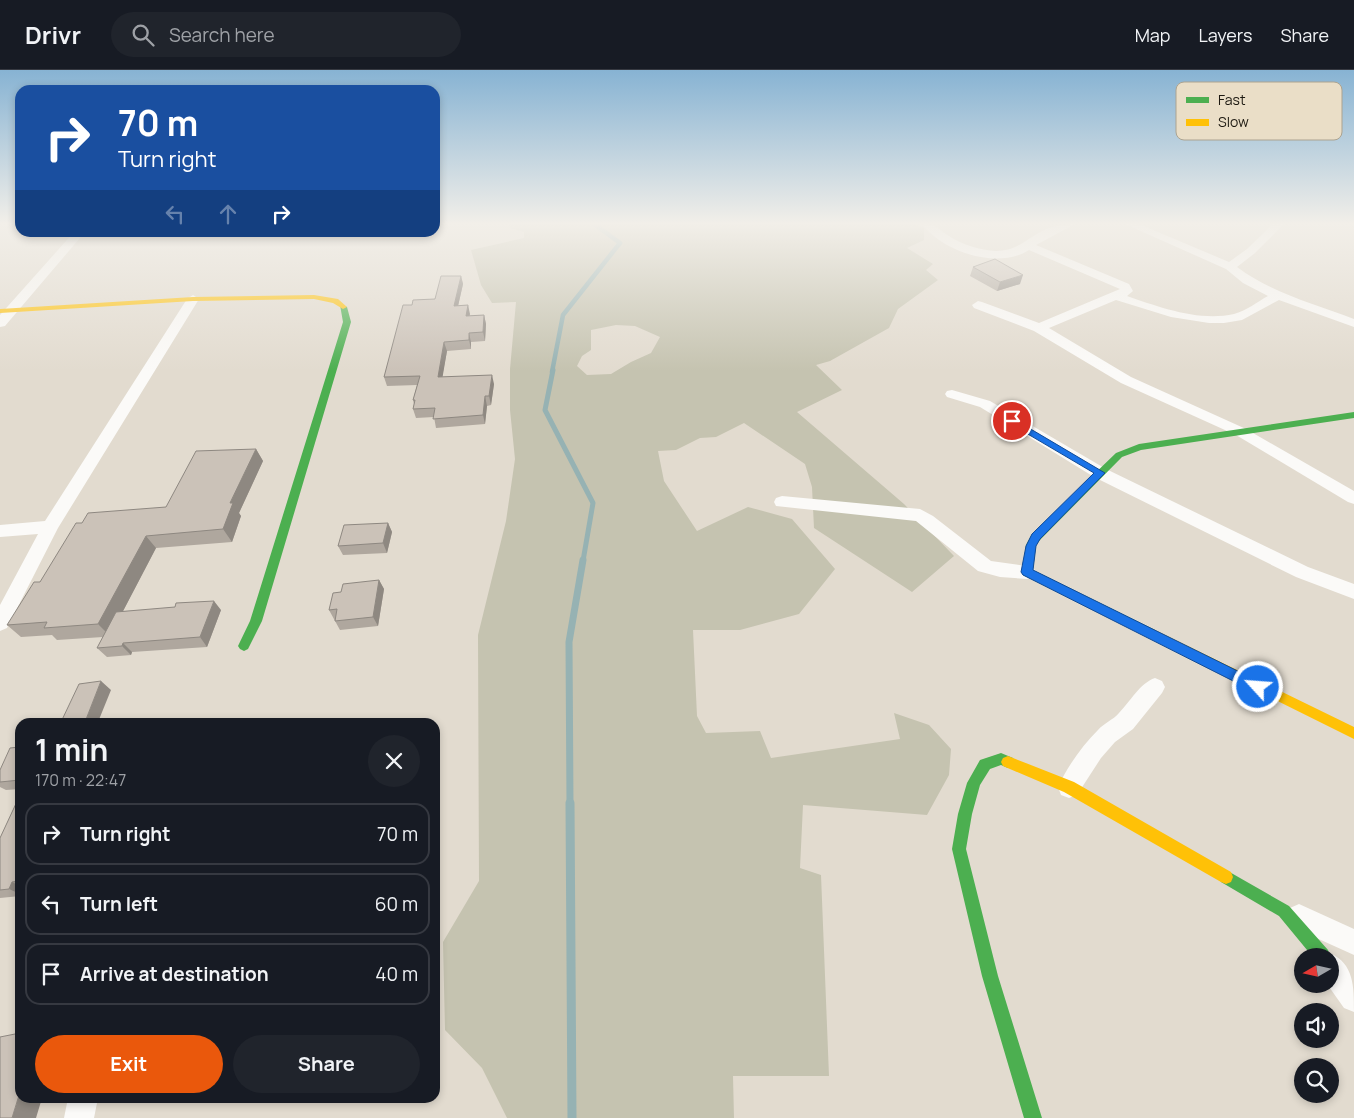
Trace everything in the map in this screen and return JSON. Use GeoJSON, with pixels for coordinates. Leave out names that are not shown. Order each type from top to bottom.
{"type":"FeatureCollection","features":[{"type":"Feature","properties":{"kind":"street"},"geometry":{"type":"LineString","coordinates":[[0,323],[6,311],[42,273]]}},
{"type":"Feature","properties":{"kind":"street"},"geometry":{"type":"LineString","coordinates":[[1039,328],[1127,291],[1125,287],[1092,273]]}},
{"type":"Feature","properties":{"kind":"street"},"geometry":{"type":"LineString","coordinates":[[1238,273],[1247,280],[1278,296],[1354,323]]}},
{"type":"Feature","properties":{"kind":"street"},"geometry":{"type":"LineString","coordinates":[[1116,296],[1167,313],[1227,319],[1238,317],[1278,296]]}},
{"type":"Feature","properties":{"kind":"street"},"geometry":{"type":"LineString","coordinates":[[6,311],[193,299],[314,297],[335,300],[344,308],[347,322],[256,621],[244,646]]}},
{"type":"Feature","properties":{"kind":"street"},"geometry":{"type":"LineString","coordinates":[[0,623],[50,527],[193,299]]}},
{"type":"Feature","properties":{"kind":"street"},"geometry":{"type":"LineString","coordinates":[[978,305],[1039,328],[1126,380],[1241,432],[1354,498]]}},
{"type":"Feature","properties":{"kind":"street"},"geometry":{"type":"LineString","coordinates":[[952,394],[985,404],[1100,473],[1302,572],[1354,592]]}},
{"type":"Feature","properties":{"kind":"street"},"geometry":{"type":"LineString","coordinates":[[1027,572],[1031,546],[1036,536],[1119,455],[1139,447],[1163,442],[1354,415]]}},
{"type":"Feature","properties":{"kind":"street"},"geometry":{"type":"LineString","coordinates":[[782,502],[920,515],[934,524],[978,561],[990,568],[1027,572],[1354,733]]}},
{"type":"Feature","properties":{"kind":"street"},"geometry":{"type":"LineString","coordinates":[[0,531],[50,527]]}},
{"type":"Feature","properties":{"kind":"street"},"geometry":{"type":"LineString","coordinates":[[1069,787],[1093,750],[1107,734],[1125,722],[1155,687]]}},
{"type":"Feature","properties":{"kind":"street"},"geometry":{"type":"LineString","coordinates":[[1033,1118],[990,976],[959,849],[965,814],[974,784],[985,764],[1002,759],[1069,787],[1284,911],[1354,942]]}},
{"type":"Feature","properties":{"kind":"street"},"geometry":{"type":"LineString","coordinates":[[1284,911],[1315,948]]}},
{"type":"Feature","properties":{"kind":"street"},"geometry":{"type":"LineString","coordinates":[[1339,978],[1354,998]]}},
{"type":"Feature","properties":{"kind":"street"},"geometry":{"type":"LineString","coordinates":[[79,1118],[83,1103]]}},
{"type":"Feature","properties":{"kind":"shaded area"},"geometry":{"type":"Polygon","coordinates":[[[478,273],[929,273],[938,280],[898,309],[889,328],[830,361],[816,365],[842,390],[797,412],[904,504],[954,556],[912,592],[814,528],[812,487],[805,464],[744,423],[716,437],[700,438],[676,450],[658,451],[664,481],[697,531],[748,507],[792,519],[835,569],[799,614],[740,630],[693,630],[697,716],[706,733],[760,731],[771,758],[900,739],[894,713],[929,725],[951,749],[949,775],[927,815],[803,805],[800,868],[821,875],[829,1076],[733,1076],[734,1118],[507,1118],[482,1068],[445,1030],[443,942],[479,881],[478,635],[506,521],[515,459],[510,410],[510,369],[516,302],[492,303],[481,285],[478,273]],[[616,325],[591,330],[591,350],[582,356],[577,366],[587,375],[611,374],[651,353],[660,337],[635,326],[616,325]]]}},
{"type":"Feature","properties":{"kind":"building"},"geometry":{"type":"Polygon","coordinates":[[[984,273],[1019,273],[1023,275],[1000,282],[984,273]]]}},
{"type":"Feature","properties":{"kind":"building"},"geometry":{"type":"Polygon","coordinates":[[[441,276],[461,276],[454,306],[468,305],[466,316],[484,315],[483,332],[469,333],[469,340],[444,342],[438,377],[492,375],[489,396],[485,396],[483,415],[433,419],[435,408],[413,409],[415,400],[413,400],[420,376],[384,377],[403,305],[412,305],[413,300],[435,299],[441,276]]]}},
{"type":"Feature","properties":{"kind":"building"},"geometry":{"type":"Polygon","coordinates":[[[256,449],[230,503],[233,503],[223,529],[146,536],[98,624],[44,628],[47,622],[7,625],[34,582],[40,582],[76,523],[82,523],[88,513],[166,507],[196,451],[256,449]]]}},
{"type":"Feature","properties":{"kind":"building"},"geometry":{"type":"Polygon","coordinates":[[[388,523],[383,543],[338,546],[344,525],[388,523]]]}},
{"type":"Feature","properties":{"kind":"building"},"geometry":{"type":"Polygon","coordinates":[[[379,580],[373,617],[335,621],[337,609],[329,610],[333,593],[341,592],[343,584],[379,580]]]}},
{"type":"Feature","properties":{"kind":"building"},"geometry":{"type":"Polygon","coordinates":[[[214,601],[200,637],[123,643],[122,646],[97,648],[116,612],[175,607],[176,603],[214,601]]]}},
{"type":"Feature","properties":{"kind":"building"},"geometry":{"type":"Polygon","coordinates":[[[101,681],[87,718],[63,718],[79,684],[101,681]]]}},
{"type":"Feature","properties":{"kind":"building"},"geometry":{"type":"Polygon","coordinates":[[[10,748],[15,748],[15,780],[0,782],[0,770],[10,748]]]}},
{"type":"Feature","properties":{"kind":"building"},"geometry":{"type":"Polygon","coordinates":[[[15,806],[15,882],[12,882],[9,889],[0,890],[0,838],[15,806]]]}},
{"type":"Feature","properties":{"kind":"building"},"geometry":{"type":"Polygon","coordinates":[[[15,1034],[15,1103],[17,1103],[12,1118],[0,1118],[0,1037],[15,1034]]]}},
{"type":"Feature","properties":{"kind":"waterway"},"geometry":{"type":"LineString","coordinates":[[552,372],[563,315],[596,273]]}},
{"type":"Feature","properties":{"kind":"waterway"},"geometry":{"type":"LineString","coordinates":[[553,370],[545,410],[593,503],[583,561]]}},
{"type":"Feature","properties":{"kind":"waterway"},"geometry":{"type":"LineString","coordinates":[[570,805],[569,642],[583,560]]}},
{"type":"Feature","properties":{"kind":"waterway"},"geometry":{"type":"LineString","coordinates":[[570,803],[572,1118]]}},
{"type":"Feature","properties":{"kind":"traffic: fast"},"geometry":{"type":"LineString","coordinates":[[244,646],[256,621],[347,322],[343,307]]}},
{"type":"Feature","properties":{"kind":"traffic: fast"},"geometry":{"type":"LineString","coordinates":[[1151,633],[1027,572],[1031,545],[1036,537],[1119,455],[1139,447],[1354,415]]}},
{"type":"Feature","properties":{"kind":"traffic: fast"},"geometry":{"type":"LineString","coordinates":[[1008,762],[1001,759],[985,764],[974,783],[965,814],[959,849],[990,976],[1033,1118]]}},
{"type":"Feature","properties":{"kind":"traffic: fast"},"geometry":{"type":"LineString","coordinates":[[1226,877],[1284,911],[1315,948]]}},
{"type":"Feature","properties":{"kind":"traffic: slow"},"geometry":{"type":"LineString","coordinates":[[0,311],[193,299],[314,297],[335,301],[343,307]]}},
{"type":"Feature","properties":{"kind":"traffic: slow"},"geometry":{"type":"LineString","coordinates":[[1151,633],[1354,733]]}},
{"type":"Feature","properties":{"kind":"traffic: slow"},"geometry":{"type":"LineString","coordinates":[[1008,762],[1069,787],[1226,877]]}},
{"type":"Feature","properties":{"kind":"route"},"geometry":{"type":"LineString","coordinates":[[1012,421],[1100,473],[1036,536],[1031,546],[1027,572],[1258,687]]}}]}
